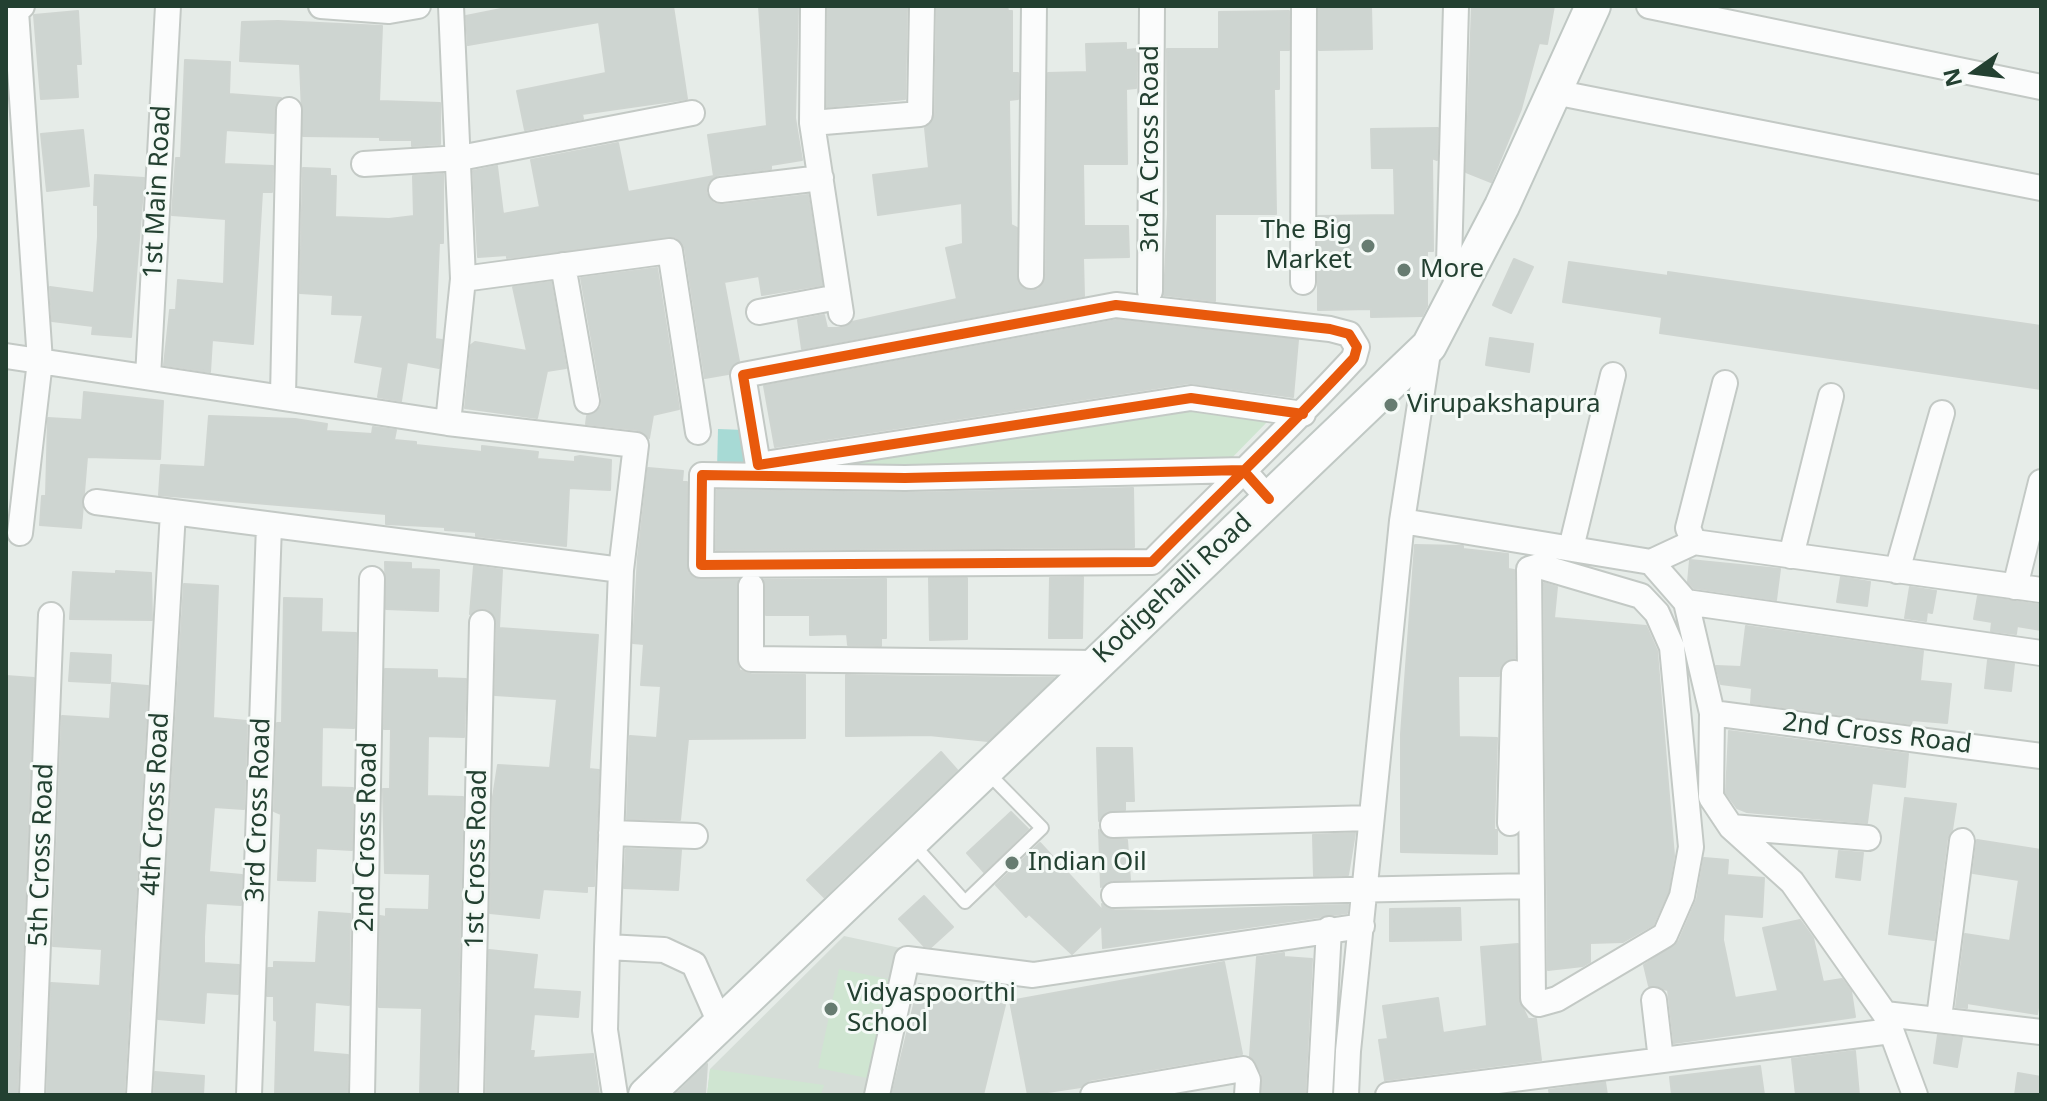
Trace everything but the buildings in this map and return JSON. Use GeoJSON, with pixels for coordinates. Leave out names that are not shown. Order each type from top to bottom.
{"type":"FeatureCollection","features":[{"type":"Feature","properties":{"kind":"main road","name":"Kodigehalli Road"},"geometry":{"type":"LineString","coordinates":[[646,1095],[909,840],[1429,346],[1502,206],[1593,6]]}},
{"type":"Feature","properties":{"kind":"street"},"geometry":{"type":"LineString","coordinates":[[20,533],[40,361],[16,157],[12,49],[16,11],[22,6]]}},
{"type":"Feature","properties":{"kind":"street","name":"1st Main Road"},"geometry":{"type":"LineString","coordinates":[[148,377],[168,6]]}},
{"type":"Feature","properties":{"kind":"street"},"geometry":{"type":"LineString","coordinates":[[321,6],[389,11],[418,6]]}},
{"type":"Feature","properties":{"kind":"street"},"geometry":{"type":"LineString","coordinates":[[448,423],[463,279],[451,6]]}},
{"type":"Feature","properties":{"kind":"street"},"geometry":{"type":"LineString","coordinates":[[759,312],[840,305],[812,123],[813,6]]}},
{"type":"Feature","properties":{"kind":"street"},"geometry":{"type":"LineString","coordinates":[[812,123],[920,114],[922,6]]}},
{"type":"Feature","properties":{"kind":"street"},"geometry":{"type":"LineString","coordinates":[[1031,276],[1034,6]]}},
{"type":"Feature","properties":{"kind":"street","name":"3rd A Cross Road"},"geometry":{"type":"LineString","coordinates":[[1150,291],[1152,6]]}},
{"type":"Feature","properties":{"kind":"street"},"geometry":{"type":"LineString","coordinates":[[1303,282],[1304,6]]}},
{"type":"Feature","properties":{"kind":"street"},"geometry":{"type":"LineString","coordinates":[[1456,6],[1449,263],[1460,287]]}},
{"type":"Feature","properties":{"kind":"street"},"geometry":{"type":"LineString","coordinates":[[1649,6],[2041,87]]}},
{"type":"Feature","properties":{"kind":"street"},"geometry":{"type":"LineString","coordinates":[[1554,92],[2041,188]]}},
{"type":"Feature","properties":{"kind":"street"},"geometry":{"type":"LineString","coordinates":[[283,396],[289,110]]}},
{"type":"Feature","properties":{"kind":"street"},"geometry":{"type":"LineString","coordinates":[[364,164],[460,158],[692,113]]}},
{"type":"Feature","properties":{"kind":"street"},"geometry":{"type":"LineString","coordinates":[[721,190],[821,178]]}},
{"type":"Feature","properties":{"kind":"street"},"geometry":{"type":"LineString","coordinates":[[463,279],[670,251],[698,432]]}},
{"type":"Feature","properties":{"kind":"street"},"geometry":{"type":"LineString","coordinates":[[563,265],[587,401]]}},
{"type":"Feature","properties":{"kind":"street"},"geometry":{"type":"LineString","coordinates":[[1272,495],[1246,468],[905,478],[702,475],[701,565],[1152,562],[1246,468],[1303,414],[1354,358],[1357,347],[1349,334],[1116,305],[743,375],[758,465],[1191,398],[1303,414]]}},
{"type":"Feature","properties":{"kind":"street"},"geometry":{"type":"LineString","coordinates":[[1346,1095],[1402,521],[1429,346]]}},
{"type":"Feature","properties":{"kind":"street"},"geometry":{"type":"LineString","coordinates":[[6,356],[448,423],[636,445],[621,570],[607,947],[605,1030],[615,1095]]}},
{"type":"Feature","properties":{"kind":"street"},"geometry":{"type":"LineString","coordinates":[[1571,548],[1613,375]]}},
{"type":"Feature","properties":{"kind":"street"},"geometry":{"type":"LineString","coordinates":[[1694,542],[1688,528],[1725,383]]}},
{"type":"Feature","properties":{"kind":"street"},"geometry":{"type":"LineString","coordinates":[[1791,556],[1831,396]]}},
{"type":"Feature","properties":{"kind":"street"},"geometry":{"type":"LineString","coordinates":[[1897,571],[1942,413]]}},
{"type":"Feature","properties":{"kind":"street"},"geometry":{"type":"LineString","coordinates":[[2015,587],[2041,482]]}},
{"type":"Feature","properties":{"kind":"street"},"geometry":{"type":"LineString","coordinates":[[96,502],[621,570]]}},
{"type":"Feature","properties":{"kind":"street","name":"4th Cross Road"},"geometry":{"type":"LineString","coordinates":[[139,1095],[173,512]]}},
{"type":"Feature","properties":{"kind":"street"},"geometry":{"type":"LineString","coordinates":[[1402,521],[1571,548],[1654,566],[1686,602],[1712,713],[1711,797],[1731,827],[1792,882],[1888,1022],[1915,1095]]}},
{"type":"Feature","properties":{"kind":"street","name":"3rd Cross Road"},"geometry":{"type":"LineString","coordinates":[[249,1095],[269,525]]}},
{"type":"Feature","properties":{"kind":"street"},"geometry":{"type":"LineString","coordinates":[[1510,823],[1518,540]]}},
{"type":"Feature","properties":{"kind":"street"},"geometry":{"type":"LineString","coordinates":[[1640,596],[1654,566],[1694,542],[2041,590]]}},
{"type":"Feature","properties":{"kind":"street"},"geometry":{"type":"LineString","coordinates":[[1539,566],[1640,596],[1657,613],[1672,647],[1691,847],[1682,896],[1665,935],[1557,999],[1539,1004],[1533,998],[1529,569],[1539,566]]}},
{"type":"Feature","properties":{"kind":"street","name":"2nd Cross Road"},"geometry":{"type":"LineString","coordinates":[[362,1095],[372,579]]}},
{"type":"Feature","properties":{"kind":"street"},"geometry":{"type":"LineString","coordinates":[[751,586],[751,659],[1095,663]]}},
{"type":"Feature","properties":{"kind":"street"},"geometry":{"type":"LineString","coordinates":[[1686,602],[2041,653]]}},
{"type":"Feature","properties":{"kind":"street","name":"5th Cross Road"},"geometry":{"type":"LineString","coordinates":[[32,1095],[51,615]]}},
{"type":"Feature","properties":{"kind":"street","name":"1st Cross Road"},"geometry":{"type":"LineString","coordinates":[[471,1095],[482,623]]}},
{"type":"Feature","properties":{"kind":"street","name":"2nd Cross Road"},"geometry":{"type":"LineString","coordinates":[[1712,713],[2041,756]]}},
{"type":"Feature","properties":{"kind":"street"},"geometry":{"type":"LineString","coordinates":[[1113,825],[1371,818]]}},
{"type":"Feature","properties":{"kind":"street"},"geometry":{"type":"LineString","coordinates":[[1731,827],[1868,838]]}},
{"type":"Feature","properties":{"kind":"street"},"geometry":{"type":"LineString","coordinates":[[611,833],[695,836]]}},
{"type":"Feature","properties":{"kind":"street"},"geometry":{"type":"LineString","coordinates":[[1939,1018],[1962,841]]}},
{"type":"Feature","properties":{"kind":"street"},"geometry":{"type":"LineString","coordinates":[[1114,895],[1532,886]]}},
{"type":"Feature","properties":{"kind":"street"},"geometry":{"type":"LineString","coordinates":[[877,1095],[907,959],[1033,975],[1362,926]]}},
{"type":"Feature","properties":{"kind":"street"},"geometry":{"type":"LineString","coordinates":[[1320,1095],[1329,929]]}},
{"type":"Feature","properties":{"kind":"street"},"geometry":{"type":"LineString","coordinates":[[607,947],[664,950],[694,964],[720,1023]]}},
{"type":"Feature","properties":{"kind":"street"},"geometry":{"type":"LineString","coordinates":[[1654,1000],[1661,1060]]}},
{"type":"Feature","properties":{"kind":"street"},"geometry":{"type":"LineString","coordinates":[[1388,1095],[1661,1060],[1888,1022],[1939,1018],[2041,1032]]}},
{"type":"Feature","properties":{"kind":"street"},"geometry":{"type":"LineString","coordinates":[[1093,1095],[1243,1069],[1248,1080],[1247,1095]]}},
{"type":"Feature","properties":{"kind":"lane"},"geometry":{"type":"LineString","coordinates":[[909,840],[965,902],[973,895],[1042,828],[984,769]]}},
{"type":"Feature","properties":{"kind":"shaded area","name":"Vidyaspoorthi School"},"geometry":{"type":"Polygon","coordinates":[[[844,936],[905,949],[873,1095],[707,1095],[710,1069],[844,936]]]}},
{"type":"Feature","properties":{"kind":"green space"},"geometry":{"type":"Polygon","coordinates":[[[1191,404],[1269,420],[1224,466],[756,469],[1191,404]]]}},
{"type":"Feature","properties":{"kind":"green space"},"geometry":{"type":"Polygon","coordinates":[[[839,969],[893,980],[872,1079],[818,1068],[839,969]]]}},
{"type":"Feature","properties":{"kind":"green space"},"geometry":{"type":"Polygon","coordinates":[[[710,1069],[824,1085],[821,1095],[707,1095],[710,1069]]]}},
{"type":"Feature","properties":{"kind":"water"},"geometry":{"type":"Polygon","coordinates":[[[718,429],[745,430],[744,471],[717,470],[718,429]]]}},
{"type":"Feature","properties":{"kind":"cycle path"},"geometry":{"type":"LineString","coordinates":[[1269,499],[1243,470],[905,478],[702,475],[701,565],[1152,562],[1228,486],[1254,461],[1279,436],[1304,410],[1354,358],[1357,347],[1349,334],[1330,329],[1116,305],[743,375],[758,465],[1191,398],[1303,414]]}},
{"type":"Feature","properties":{"kind":"place","name":"The Big Market"},"geometry":{"type":"Point","coordinates":[1368,246]}},
{"type":"Feature","properties":{"kind":"place","name":"More"},"geometry":{"type":"Point","coordinates":[1404,270]}},
{"type":"Feature","properties":{"kind":"place","name":"Virupakshapura"},"geometry":{"type":"Point","coordinates":[1391,405]}},
{"type":"Feature","properties":{"kind":"place","name":"Indian Oil"},"geometry":{"type":"Point","coordinates":[1012,863]}},
{"type":"Feature","properties":{"kind":"place","name":"Vidyaspoorthi School"},"geometry":{"type":"Point","coordinates":[831,1009]}}]}
